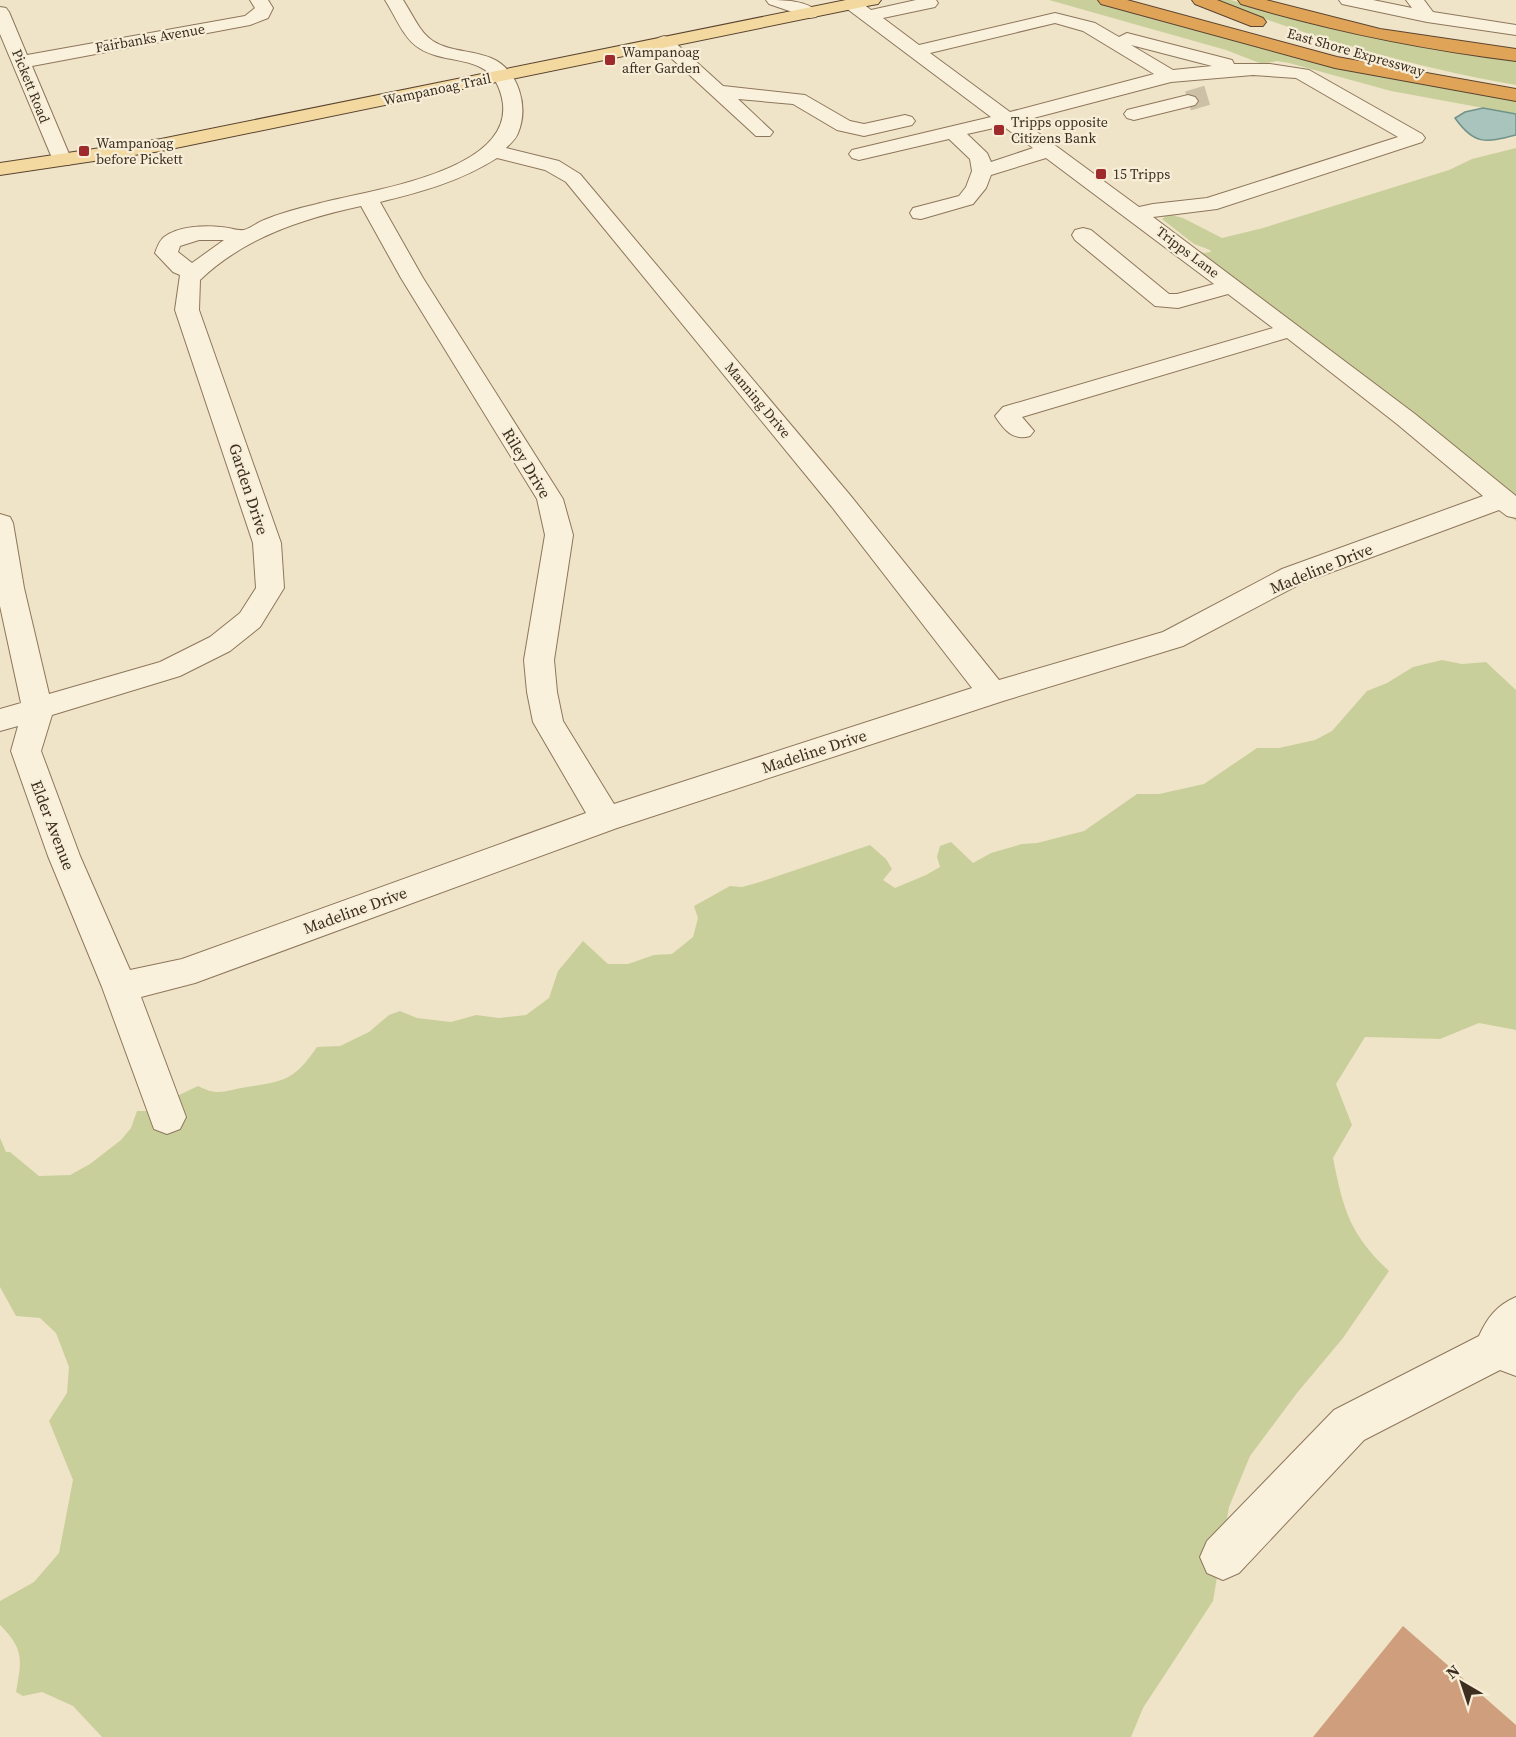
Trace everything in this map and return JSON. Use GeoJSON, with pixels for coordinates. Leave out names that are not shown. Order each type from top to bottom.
{"type":"FeatureCollection","features":[{"type":"Feature","properties":{"kind":"highway"},"geometry":{"type":"LineString","coordinates":[[1107,0],[1351,66],[1516,93]]}},
{"type":"Feature","properties":{"kind":"highway","name":"East Shore Expressway"},"geometry":{"type":"LineString","coordinates":[[1200,0],[1281,31],[1348,52],[1516,93]]}},
{"type":"Feature","properties":{"kind":"highway","name":"East Shore Expressway"},"geometry":{"type":"LineString","coordinates":[[1247,0],[1380,34],[1516,55]]}},
{"type":"Feature","properties":{"kind":"main road","name":"Wampanoag Trail"},"geometry":{"type":"LineString","coordinates":[[0,168],[62,161],[160,145],[810,13],[864,7]]}},
{"type":"Feature","properties":{"kind":"street","name":"Fairbanks Avenue"},"geometry":{"type":"LineString","coordinates":[[21,62],[250,20],[262,14],[264,8],[259,0]]}},
{"type":"Feature","properties":{"kind":"street"},"geometry":{"type":"LineString","coordinates":[[245,236],[205,231],[187,234],[171,242],[166,253],[181,267],[194,273],[206,262],[245,236],[273,223],[438,180],[468,168],[493,151],[506,136],[513,119],[513,98],[503,75],[478,58],[435,50],[423,43],[394,0]]}},
{"type":"Feature","properties":{"kind":"street"},"geometry":{"type":"LineString","coordinates":[[775,0],[810,13]]}},
{"type":"Feature","properties":{"kind":"street"},"geometry":{"type":"LineString","coordinates":[[864,7],[929,3],[925,0]]}},
{"type":"Feature","properties":{"kind":"street"},"geometry":{"type":"LineString","coordinates":[[1348,0],[1427,17],[1516,30]]}},
{"type":"Feature","properties":{"kind":"street"},"geometry":{"type":"LineString","coordinates":[[1415,0],[1427,17]]}},
{"type":"Feature","properties":{"kind":"street","name":"Tripps Lane"},"geometry":{"type":"LineString","coordinates":[[864,7],[973,104],[1008,119],[1232,286],[1406,419],[1509,505]]}},
{"type":"Feature","properties":{"kind":"street","name":"Pickett Road"},"geometry":{"type":"LineString","coordinates":[[0,12],[62,161]]}},
{"type":"Feature","properties":{"kind":"street"},"geometry":{"type":"LineString","coordinates":[[915,51],[1055,18],[1089,27],[1170,76]]}},
{"type":"Feature","properties":{"kind":"street"},"geometry":{"type":"LineString","coordinates":[[890,32],[916,26]]}},
{"type":"Feature","properties":{"kind":"street"},"geometry":{"type":"LineString","coordinates":[[1104,35],[1136,39],[1224,63],[1233,72]]}},
{"type":"Feature","properties":{"kind":"street"},"geometry":{"type":"LineString","coordinates":[[664,42],[763,132]]}},
{"type":"Feature","properties":{"kind":"street"},"geometry":{"type":"LineString","coordinates":[[859,154],[1008,119],[1170,76],[1213,81],[1233,72],[1279,70],[1302,74],[1415,138],[1209,204],[1153,210],[1137,215]]}},
{"type":"Feature","properties":{"kind":"street"},"geometry":{"type":"LineString","coordinates":[[718,91],[798,99],[844,126],[864,130],[920,117]]}},
{"type":"Feature","properties":{"kind":"street"},"geometry":{"type":"LineString","coordinates":[[1134,114],[1188,101]]}},
{"type":"Feature","properties":{"kind":"street"},"geometry":{"type":"LineString","coordinates":[[921,213],[966,200],[976,188],[979,162],[954,132]]}},
{"type":"Feature","properties":{"kind":"street"},"geometry":{"type":"LineString","coordinates":[[979,162],[1031,136]]}},
{"type":"Feature","properties":{"kind":"street"},"geometry":{"type":"LineString","coordinates":[[979,162],[1049,150]]}},
{"type":"Feature","properties":{"kind":"street","name":"Manning Drive"},"geometry":{"type":"LineString","coordinates":[[493,151],[561,168],[573,178],[841,501],[992,693]]}},
{"type":"Feature","properties":{"kind":"street","name":"Riley Drive"},"geometry":{"type":"LineString","coordinates":[[367,198],[412,278],[550,499],[559,535],[539,660],[542,692],[548,722],[606,819]]}},
{"type":"Feature","properties":{"kind":"street"},"geometry":{"type":"LineString","coordinates":[[1083,235],[1163,301],[1178,301],[1232,286]]}},
{"type":"Feature","properties":{"kind":"street","name":"Garden Drive"},"geometry":{"type":"LineString","coordinates":[[0,720],[170,669],[220,644],[250,620],[270,588],[267,543],[187,310],[189,278],[194,273]]}},
{"type":"Feature","properties":{"kind":"street"},"geometry":{"type":"LineString","coordinates":[[1021,431],[1007,416],[1012,412],[1290,330]]}},
{"type":"Feature","properties":{"kind":"street","name":"Madeline Drive"},"geometry":{"type":"LineString","coordinates":[[120,987],[183,973],[606,819],[992,693],[1173,639],[1292,576],[1509,505]]}},
{"type":"Feature","properties":{"kind":"street","name":"Elder Avenue"},"geometry":{"type":"LineString","coordinates":[[0,523],[10,588],[38,710],[26,751],[64,856],[120,987],[167,1117]]}},
{"type":"Feature","properties":{"kind":"street"},"geometry":{"type":"LineString","coordinates":[[1223,1557],[1349,1425],[1512,1340]]}},
{"type":"Feature","properties":{"kind":"green space"},"geometry":{"type":"Polygon","coordinates":[[[1049,0],[1097,0],[1297,55],[1516,99],[1516,114],[1391,91],[1289,63],[1277,61],[1262,64],[1226,50],[1049,0]]]}},
{"type":"Feature","properties":{"kind":"green space"},"geometry":{"type":"Polygon","coordinates":[[[1213,0],[1231,0],[1283,16],[1372,37],[1516,59],[1516,85],[1477,78],[1363,50],[1287,27],[1213,0]]]}},
{"type":"Feature","properties":{"kind":"green space"},"geometry":{"type":"Polygon","coordinates":[[[1516,148],[1516,521],[1182,245],[1204,253],[1211,252],[1210,250],[1194,244],[1162,219],[1168,214],[1183,218],[1222,238],[1263,228],[1449,170],[1472,159],[1516,148]]]}},
{"type":"Feature","properties":{"kind":"green space"},"geometry":{"type":"Polygon","coordinates":[[[1442,660],[1462,664],[1486,662],[1516,690],[1516,1030],[1479,1023],[1440,1039],[1365,1037],[1336,1084],[1352,1125],[1333,1158],[1340,1192],[1357,1233],[1389,1271],[1343,1338],[1297,1393],[1250,1456],[1229,1507],[1213,1601],[1143,1708],[1131,1737],[102,1737],[73,1706],[42,1692],[23,1696],[16,1692],[19,1655],[8,1633],[0,1625],[0,1601],[34,1582],[59,1553],[73,1480],[49,1421],[67,1393],[69,1367],[56,1333],[40,1318],[16,1316],[0,1287],[0,1138],[6,1152],[10,1152],[39,1176],[70,1175],[90,1164],[121,1140],[131,1128],[137,1111],[160,1111],[173,1098],[198,1086],[222,1092],[271,1083],[288,1077],[302,1066],[317,1047],[340,1046],[369,1032],[389,1015],[400,1011],[417,1018],[451,1022],[476,1015],[499,1018],[526,1015],[549,998],[558,971],[583,941],[608,964],[628,964],[654,955],[672,954],[693,937],[698,918],[694,906],[730,886],[742,887],[760,882],[870,845],[886,859],[892,869],[883,880],[895,888],[940,867],[937,857],[940,846],[951,842],[973,863],[991,853],[1022,844],[1037,843],[1084,831],[1137,794],[1159,794],[1204,784],[1257,748],[1279,748],[1315,740],[1332,731],[1367,691],[1387,683],[1413,667],[1442,660]]]}},
{"type":"Feature","properties":{"kind":"water"},"geometry":{"type":"Polygon","coordinates":[[[1483,108],[1516,114],[1516,135],[1496,140],[1481,140],[1468,133],[1455,118],[1465,112],[1483,108]]]}},
{"type":"Feature","properties":{"kind":"building"},"geometry":{"type":"Polygon","coordinates":[[[1403,1626],[1516,1725],[1516,1737],[1313,1737],[1403,1626]]]}},
{"type":"Feature","properties":{"kind":"tunnel"},"geometry":{"type":"LineString","coordinates":[[1188,101],[1208,95]]}},
{"type":"Feature","properties":{"kind":"place","name":"Wampanoag after Garden"},"geometry":{"type":"Point","coordinates":[610,60]}},
{"type":"Feature","properties":{"kind":"place","name":"Tripps opposite Citizens Bank"},"geometry":{"type":"Point","coordinates":[999,130]}},
{"type":"Feature","properties":{"kind":"place","name":"Wampanoag before Pickett"},"geometry":{"type":"Point","coordinates":[84,151]}},
{"type":"Feature","properties":{"kind":"place","name":"15 Tripps"},"geometry":{"type":"Point","coordinates":[1101,174]}}]}
